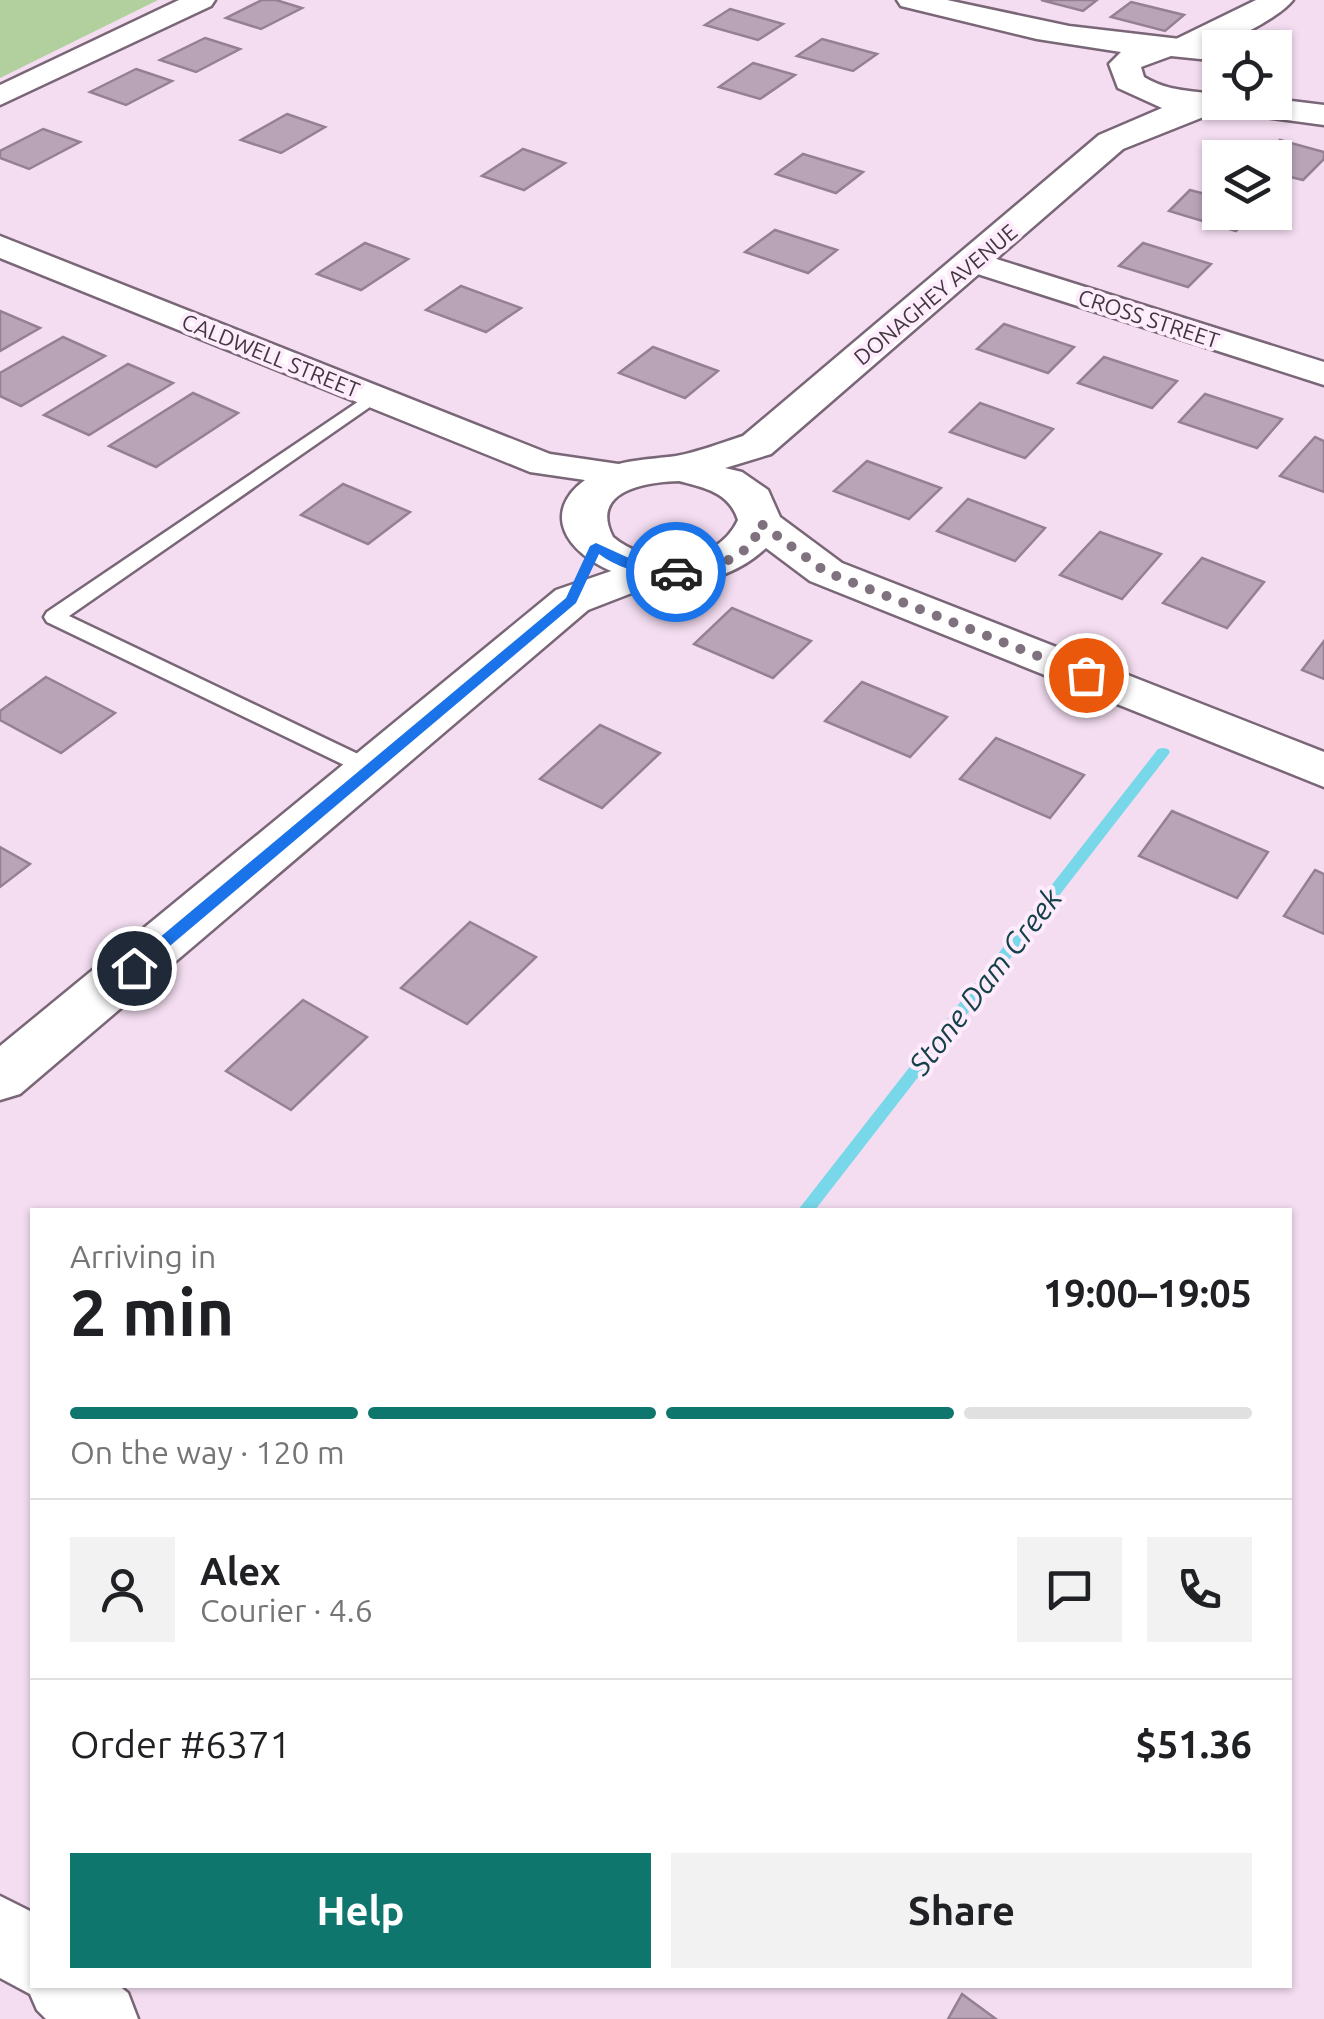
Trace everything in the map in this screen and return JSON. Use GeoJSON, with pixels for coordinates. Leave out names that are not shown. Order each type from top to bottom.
{"type":"FeatureCollection","features":[{"type":"Feature","properties":{"kind":"main road"},"geometry":{"type":"LineString","coordinates":[[912,0],[1078,51],[1157,97],[1202,102]]}},
{"type":"Feature","properties":{"kind":"main road"},"geometry":{"type":"LineString","coordinates":[[1126,77],[1125,64],[1134,56],[1175,47],[1274,4]]}},
{"type":"Feature","properties":{"kind":"main road"},"geometry":{"type":"LineString","coordinates":[[1258,30],[1274,4]]}},
{"type":"Feature","properties":{"kind":"main road"},"geometry":{"type":"LineString","coordinates":[[987,20],[1111,43],[1202,50]]}},
{"type":"Feature","properties":{"kind":"main road","name":"DONAGHEY AVENUE"},"geometry":{"type":"LineString","coordinates":[[1111,142],[1129,106],[1126,77]]}},
{"type":"Feature","properties":{"kind":"main road"},"geometry":{"type":"LineString","coordinates":[[1292,90],[1324,104]]}},
{"type":"Feature","properties":{"kind":"main road","name":"DONAGHEY AVENUE"},"geometry":{"type":"LineString","coordinates":[[680,468],[757,445],[1111,142],[1202,108]]}},
{"type":"Feature","properties":{"kind":"main road"},"geometry":{"type":"LineString","coordinates":[[1292,111],[1324,115]]}},
{"type":"Feature","properties":{"kind":"main road"},"geometry":{"type":"LineString","coordinates":[[757,445],[755,510],[748,548],[727,561],[699,570],[652,570],[614,559],[596,546],[585,531],[588,504],[606,485],[626,475],[680,468],[709,472],[733,482],[755,510],[826,572]]}},
{"type":"Feature","properties":{"kind":"main road"},"geometry":{"type":"LineString","coordinates":[[572,600],[596,546]]}},
{"type":"Feature","properties":{"kind":"main road"},"geometry":{"type":"LineString","coordinates":[[727,561],[826,572],[1324,770]]}},
{"type":"Feature","properties":{"kind":"main road"},"geometry":{"type":"LineString","coordinates":[[5,1067],[374,770],[572,600],[652,570]]}},
{"type":"Feature","properties":{"kind":"street"},"geometry":{"type":"LineString","coordinates":[[0,96],[200,0]]}},
{"type":"Feature","properties":{"kind":"street","name":"CALDWELL STREET"},"geometry":{"type":"LineString","coordinates":[[0,246],[543,464],[626,475]]}},
{"type":"Feature","properties":{"kind":"street","name":"CROSS STREET"},"geometry":{"type":"LineString","coordinates":[[974,262],[1324,374]]}},
{"type":"Feature","properties":{"kind":"street","name":"CALDWELL STREET"},"geometry":{"type":"LineString","coordinates":[[543,464],[588,504]]}},
{"type":"Feature","properties":{"kind":"street"},"geometry":{"type":"LineString","coordinates":[[0,1931],[30,1957]]}},
{"type":"Feature","properties":{"kind":"street"},"geometry":{"type":"LineString","coordinates":[[66,1988],[102,2019]]}},
{"type":"Feature","properties":{"kind":"lane"},"geometry":{"type":"LineString","coordinates":[[374,396],[54,617],[374,770]]}},
{"type":"Feature","properties":{"kind":"green space"},"geometry":{"type":"Polygon","coordinates":[[[0,0],[158,0],[0,78],[0,0]]]}},
{"type":"Feature","properties":{"kind":"building"},"geometry":{"type":"Polygon","coordinates":[[[262,0],[302,8],[261,29],[226,18],[262,0]]]}},
{"type":"Feature","properties":{"kind":"building"},"geometry":{"type":"Polygon","coordinates":[[[1041,0],[1097,0],[1083,11],[1041,0]]]}},
{"type":"Feature","properties":{"kind":"building"},"geometry":{"type":"Polygon","coordinates":[[[1131,2],[1184,15],[1165,31],[1111,17],[1131,2]]]}},
{"type":"Feature","properties":{"kind":"building"},"geometry":{"type":"Polygon","coordinates":[[[730,9],[783,24],[758,40],[705,25],[730,9]]]}},
{"type":"Feature","properties":{"kind":"building"},"geometry":{"type":"Polygon","coordinates":[[[205,38],[240,49],[196,72],[160,60],[205,38]]]}},
{"type":"Feature","properties":{"kind":"building"},"geometry":{"type":"Polygon","coordinates":[[[822,39],[877,54],[853,71],[797,56],[822,39]]]}},
{"type":"Feature","properties":{"kind":"building"},"geometry":{"type":"Polygon","coordinates":[[[753,63],[795,75],[760,99],[719,87],[753,63]]]}},
{"type":"Feature","properties":{"kind":"building"},"geometry":{"type":"Polygon","coordinates":[[[136,69],[172,81],[126,105],[90,92],[136,69]]]}},
{"type":"Feature","properties":{"kind":"building"},"geometry":{"type":"Polygon","coordinates":[[[287,114],[325,127],[281,153],[241,140],[287,114]]]}},
{"type":"Feature","properties":{"kind":"building"},"geometry":{"type":"Polygon","coordinates":[[[43,129],[80,142],[29,169],[0,158],[0,151],[43,129]]]}},
{"type":"Feature","properties":{"kind":"building"},"geometry":{"type":"Polygon","coordinates":[[[1292,143],[1324,152],[1324,159],[1303,180],[1292,177],[1292,143]]]}},
{"type":"Feature","properties":{"kind":"building"},"geometry":{"type":"Polygon","coordinates":[[[523,149],[565,163],[524,190],[482,176],[523,149]]]}},
{"type":"Feature","properties":{"kind":"building"},"geometry":{"type":"Polygon","coordinates":[[[803,154],[863,172],[836,193],[776,174],[803,154]]]}},
{"type":"Feature","properties":{"kind":"building"},"geometry":{"type":"Polygon","coordinates":[[[1190,190],[1202,193],[1202,221],[1169,211],[1190,190]]]}},
{"type":"Feature","properties":{"kind":"building"},"geometry":{"type":"Polygon","coordinates":[[[775,230],[837,250],[808,273],[745,252],[775,230]]]}},
{"type":"Feature","properties":{"kind":"building"},"geometry":{"type":"Polygon","coordinates":[[[365,243],[408,259],[361,290],[317,274],[365,243]]]}},
{"type":"Feature","properties":{"kind":"building"},"geometry":{"type":"Polygon","coordinates":[[[1143,243],[1211,264],[1188,287],[1119,266],[1143,243]]]}},
{"type":"Feature","properties":{"kind":"building"},"geometry":{"type":"Polygon","coordinates":[[[461,286],[521,308],[486,332],[426,310],[461,286]]]}},
{"type":"Feature","properties":{"kind":"building"},"geometry":{"type":"Polygon","coordinates":[[[0,311],[40,328],[0,351],[0,311]]]}},
{"type":"Feature","properties":{"kind":"building"},"geometry":{"type":"Polygon","coordinates":[[[1004,324],[1074,347],[1048,373],[977,349],[1004,324]]]}},
{"type":"Feature","properties":{"kind":"building"},"geometry":{"type":"Polygon","coordinates":[[[63,337],[105,356],[21,406],[0,396],[0,373],[63,337]]]}},
{"type":"Feature","properties":{"kind":"building"},"geometry":{"type":"Polygon","coordinates":[[[653,347],[718,371],[685,398],[619,373],[653,347]]]}},
{"type":"Feature","properties":{"kind":"building"},"geometry":{"type":"Polygon","coordinates":[[[1104,357],[1177,381],[1152,408],[1078,383],[1104,357]]]}},
{"type":"Feature","properties":{"kind":"building"},"geometry":{"type":"Polygon","coordinates":[[[128,364],[173,383],[89,435],[44,415],[128,364]]]}},
{"type":"Feature","properties":{"kind":"building"},"geometry":{"type":"Polygon","coordinates":[[[193,393],[238,413],[156,467],[109,446],[193,393]]]}},
{"type":"Feature","properties":{"kind":"building"},"geometry":{"type":"Polygon","coordinates":[[[1205,394],[1282,419],[1257,448],[1179,422],[1205,394]]]}},
{"type":"Feature","properties":{"kind":"building"},"geometry":{"type":"Polygon","coordinates":[[[980,403],[1053,429],[1025,458],[950,432],[980,403]]]}},
{"type":"Feature","properties":{"kind":"building"},"geometry":{"type":"Polygon","coordinates":[[[1315,437],[1324,441],[1324,492],[1280,476],[1315,437]]]}},
{"type":"Feature","properties":{"kind":"building"},"geometry":{"type":"Polygon","coordinates":[[[867,461],[941,488],[909,519],[834,491],[867,461]]]}},
{"type":"Feature","properties":{"kind":"building"},"geometry":{"type":"Polygon","coordinates":[[[343,484],[410,512],[368,544],[301,515],[343,484]]]}},
{"type":"Feature","properties":{"kind":"building"},"geometry":{"type":"Polygon","coordinates":[[[968,499],[1045,528],[1015,561],[937,531],[968,499]]]}},
{"type":"Feature","properties":{"kind":"building"},"geometry":{"type":"Polygon","coordinates":[[[1100,532],[1161,554],[1122,599],[1060,575],[1100,532]]]}},
{"type":"Feature","properties":{"kind":"building"},"geometry":{"type":"Polygon","coordinates":[[[1202,558],[1264,582],[1227,628],[1163,603],[1202,558]]]}},
{"type":"Feature","properties":{"kind":"building"},"geometry":{"type":"Polygon","coordinates":[[[732,608],[811,641],[773,678],[694,644],[732,608]]]}},
{"type":"Feature","properties":{"kind":"building"},"geometry":{"type":"Polygon","coordinates":[[[1324,641],[1324,679],[1302,670],[1324,641]]]}},
{"type":"Feature","properties":{"kind":"building"},"geometry":{"type":"Polygon","coordinates":[[[46,677],[115,713],[61,753],[0,720],[0,711],[46,677]]]}},
{"type":"Feature","properties":{"kind":"building"},"geometry":{"type":"Polygon","coordinates":[[[862,682],[947,717],[910,757],[825,721],[862,682]]]}},
{"type":"Feature","properties":{"kind":"building"},"geometry":{"type":"Polygon","coordinates":[[[600,725],[660,753],[602,808],[540,779],[600,725]]]}},
{"type":"Feature","properties":{"kind":"building"},"geometry":{"type":"Polygon","coordinates":[[[996,738],[1084,775],[1050,818],[960,779],[996,738]]]}},
{"type":"Feature","properties":{"kind":"building"},"geometry":{"type":"Polygon","coordinates":[[[1172,811],[1268,852],[1237,898],[1139,856],[1172,811]]]}},
{"type":"Feature","properties":{"kind":"building"},"geometry":{"type":"Polygon","coordinates":[[[0,847],[30,864],[0,887],[0,847]]]}},
{"type":"Feature","properties":{"kind":"building"},"geometry":{"type":"Polygon","coordinates":[[[1315,870],[1324,874],[1324,934],[1284,916],[1315,870]]]}},
{"type":"Feature","properties":{"kind":"building"},"geometry":{"type":"Polygon","coordinates":[[[470,922],[536,957],[467,1024],[401,988],[470,922]]]}},
{"type":"Feature","properties":{"kind":"building"},"geometry":{"type":"Polygon","coordinates":[[[303,1000],[367,1037],[291,1110],[226,1071],[303,1000]]]}},
{"type":"Feature","properties":{"kind":"building"},"geometry":{"type":"Polygon","coordinates":[[[962,1994],[996,2019],[948,2019],[962,1994]]]}},
{"type":"Feature","properties":{"kind":"waterway","name":"Stone Dam Creek"},"geometry":{"type":"LineString","coordinates":[[808,1208],[1163,752]]}},
{"type":"Feature","properties":{"kind":"way so far"},"geometry":{"type":"LineString","coordinates":[[676,572],[727,561],[748,548],[760,523],[826,572],[1086,675]]}},
{"type":"Feature","properties":{"kind":"route"},"geometry":{"type":"LineString","coordinates":[[134,968],[572,600],[596,546],[614,559],[640,568],[676,572]]}}]}
